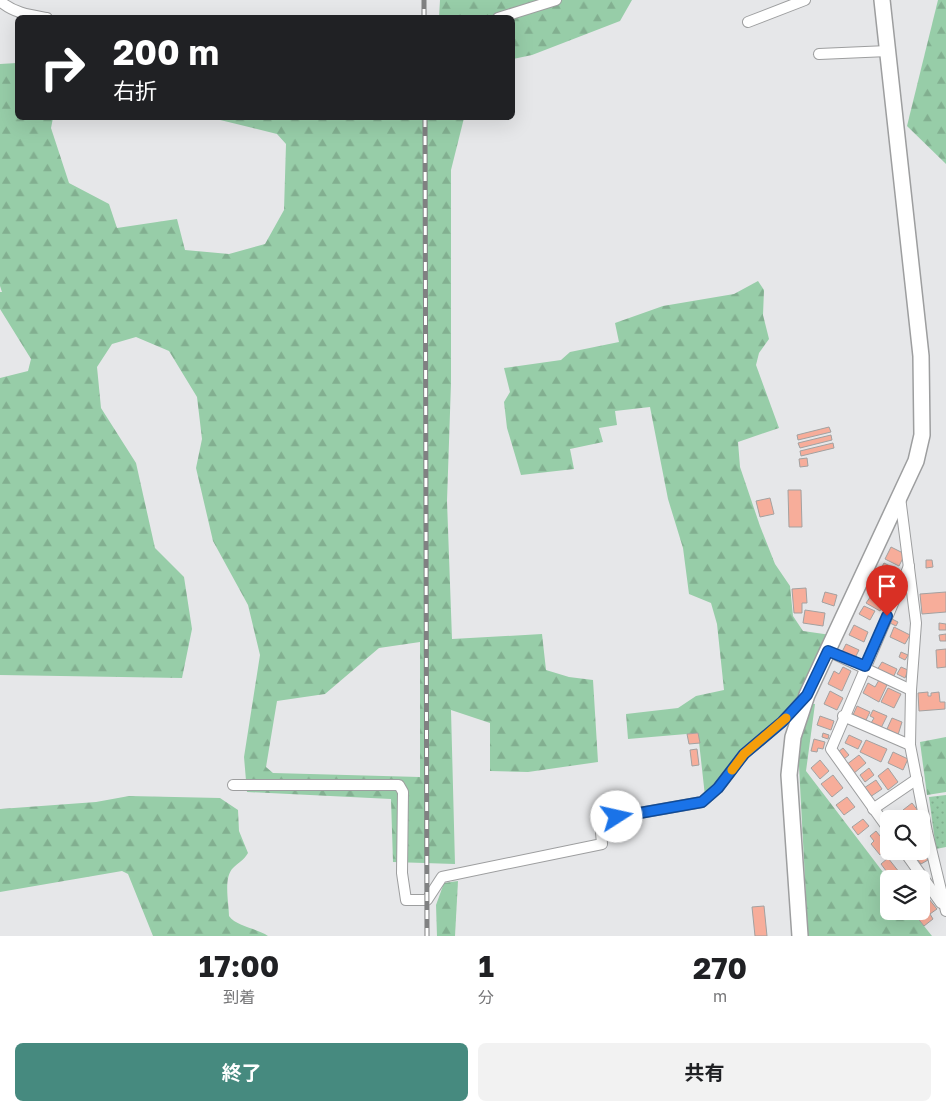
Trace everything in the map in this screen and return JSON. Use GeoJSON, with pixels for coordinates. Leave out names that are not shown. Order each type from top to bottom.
{"type":"FeatureCollection","features":[{"type":"Feature","properties":{"kind":"street"},"geometry":{"type":"LineString","coordinates":[[508,15],[556,0]]}},
{"type":"Feature","properties":{"kind":"street"},"geometry":{"type":"LineString","coordinates":[[748,22],[806,0]]}},
{"type":"Feature","properties":{"kind":"street"},"geometry":{"type":"LineString","coordinates":[[800,936],[790,756],[793,737],[807,695],[916,461],[922,435],[923,400],[920,346],[882,0]]}},
{"type":"Feature","properties":{"kind":"street"},"geometry":{"type":"LineString","coordinates":[[0,1],[9,9],[32,15]]}},
{"type":"Feature","properties":{"kind":"street"},"geometry":{"type":"LineString","coordinates":[[819,54],[888,51]]}},
{"type":"Feature","properties":{"kind":"street"},"geometry":{"type":"LineString","coordinates":[[900,498],[916,623],[911,690],[910,745],[926,832],[945,909]]}},
{"type":"Feature","properties":{"kind":"street"},"geometry":{"type":"LineString","coordinates":[[880,818],[831,749],[843,716],[909,566]]}},
{"type":"Feature","properties":{"kind":"street"},"geometry":{"type":"LineString","coordinates":[[828,651],[865,666],[911,690]]}},
{"type":"Feature","properties":{"kind":"street"},"geometry":{"type":"LineString","coordinates":[[233,785],[399,785],[403,792],[402,874],[406,900],[427,900],[442,877],[602,844],[600,820],[702,802],[718,788],[744,754],[782,722],[807,695]]}},
{"type":"Feature","properties":{"kind":"street"},"geometry":{"type":"LineString","coordinates":[[843,716],[910,745]]}},
{"type":"Feature","properties":{"kind":"street"},"geometry":{"type":"LineString","coordinates":[[873,809],[917,778]]}},
{"type":"Feature","properties":{"kind":"street"},"geometry":{"type":"LineString","coordinates":[[910,860],[945,909]]}},
{"type":"Feature","properties":{"kind":"green space"},"geometry":{"type":"Polygon","coordinates":[[[440,0],[632,0],[620,21],[532,55],[515,59],[515,15],[439,15],[440,0]]]}},
{"type":"Feature","properties":{"kind":"green space"},"geometry":{"type":"Polygon","coordinates":[[[938,0],[946,0],[946,164],[907,126],[938,0]]]}},
{"type":"Feature","properties":{"kind":"green space"},"geometry":{"type":"Polygon","coordinates":[[[15,63],[15,120],[53,120],[51,128],[69,183],[109,204],[117,228],[177,219],[185,250],[229,254],[265,244],[284,210],[286,144],[277,134],[220,120],[464,120],[451,170],[451,383],[447,501],[452,639],[542,634],[546,670],[569,677],[593,680],[598,762],[528,772],[490,771],[490,723],[451,710],[455,864],[393,862],[391,799],[247,792],[244,757],[260,655],[248,605],[213,541],[196,468],[202,439],[197,397],[169,351],[136,337],[112,344],[97,367],[101,408],[136,463],[155,548],[184,577],[192,629],[182,678],[0,675],[0,378],[28,371],[31,359],[0,309],[0,292],[2,292],[0,286],[0,64],[15,63]],[[420,642],[379,648],[325,694],[277,701],[266,767],[273,773],[420,777],[420,642]]]}},
{"type":"Feature","properties":{"kind":"green space"},"geometry":{"type":"Polygon","coordinates":[[[758,281],[764,290],[763,315],[769,339],[759,353],[756,365],[779,428],[738,442],[740,467],[775,564],[790,586],[793,616],[803,631],[831,635],[804,691],[779,720],[762,731],[739,754],[705,796],[698,733],[628,739],[626,714],[678,708],[696,696],[724,690],[717,624],[711,603],[689,594],[683,548],[668,499],[650,407],[615,411],[617,425],[599,428],[603,442],[570,449],[574,469],[521,475],[507,428],[504,402],[510,392],[504,368],[561,360],[570,352],[619,342],[615,323],[663,306],[734,294],[758,281]]]}},
{"type":"Feature","properties":{"kind":"green space"},"geometry":{"type":"Polygon","coordinates":[[[813,704],[815,704],[806,771],[881,870],[880,920],[919,920],[932,936],[808,936],[798,747],[802,727],[813,704]]]}},
{"type":"Feature","properties":{"kind":"green space"},"geometry":{"type":"Polygon","coordinates":[[[946,737],[946,792],[927,795],[920,742],[946,737]]]}},
{"type":"Feature","properties":{"kind":"green space"},"geometry":{"type":"Polygon","coordinates":[[[946,795],[946,847],[936,849],[929,797],[946,795]]]}},
{"type":"Feature","properties":{"kind":"green space"},"geometry":{"type":"Polygon","coordinates":[[[129,796],[220,798],[238,810],[239,831],[248,853],[233,868],[228,878],[229,916],[237,923],[268,936],[153,936],[128,874],[122,871],[0,892],[0,809],[96,802],[129,796]]]}},
{"type":"Feature","properties":{"kind":"green space"},"geometry":{"type":"Polygon","coordinates":[[[458,881],[455,936],[437,936],[436,905],[444,883],[458,881]]]}},
{"type":"Feature","properties":{"kind":"building"},"geometry":{"type":"Polygon","coordinates":[[[829,427],[831,432],[798,440],[797,435],[829,427]]]}},
{"type":"Feature","properties":{"kind":"building"},"geometry":{"type":"Polygon","coordinates":[[[831,435],[832,440],[800,448],[798,443],[831,435]]]}},
{"type":"Feature","properties":{"kind":"building"},"geometry":{"type":"Polygon","coordinates":[[[833,443],[834,448],[801,456],[800,451],[833,443]]]}},
{"type":"Feature","properties":{"kind":"building"},"geometry":{"type":"Polygon","coordinates":[[[807,458],[808,466],[800,467],[799,459],[807,458]]]}},
{"type":"Feature","properties":{"kind":"building"},"geometry":{"type":"Polygon","coordinates":[[[788,490],[801,490],[802,527],[789,527],[788,490]]]}},
{"type":"Feature","properties":{"kind":"building"},"geometry":{"type":"Polygon","coordinates":[[[770,498],[774,514],[760,517],[756,501],[770,498]]]}},
{"type":"Feature","properties":{"kind":"building"},"geometry":{"type":"Polygon","coordinates":[[[891,547],[905,554],[899,566],[885,559],[891,547]]]}},
{"type":"Feature","properties":{"kind":"building"},"geometry":{"type":"Polygon","coordinates":[[[926,560],[932,560],[933,567],[926,568],[926,560]]]}},
{"type":"Feature","properties":{"kind":"building"},"geometry":{"type":"Polygon","coordinates":[[[884,563],[898,570],[893,579],[879,572],[884,563]]]}},
{"type":"Feature","properties":{"kind":"building"},"geometry":{"type":"Polygon","coordinates":[[[806,588],[807,603],[802,603],[802,613],[794,613],[792,589],[806,588]]]}},
{"type":"Feature","properties":{"kind":"building"},"geometry":{"type":"Polygon","coordinates":[[[825,592],[837,595],[834,606],[822,602],[825,592]]]}},
{"type":"Feature","properties":{"kind":"building"},"geometry":{"type":"Polygon","coordinates":[[[946,592],[946,612],[922,614],[920,594],[946,592]]]}},
{"type":"Feature","properties":{"kind":"building"},"geometry":{"type":"Polygon","coordinates":[[[873,593],[886,600],[880,611],[866,603],[873,593]]]}},
{"type":"Feature","properties":{"kind":"building"},"geometry":{"type":"Polygon","coordinates":[[[864,606],[875,611],[870,620],[859,614],[864,606]]]}},
{"type":"Feature","properties":{"kind":"building"},"geometry":{"type":"Polygon","coordinates":[[[805,610],[825,613],[823,626],[803,623],[805,610]]]}},
{"type":"Feature","properties":{"kind":"building"},"geometry":{"type":"Polygon","coordinates":[[[890,618],[898,622],[896,626],[888,622],[890,618]]]}},
{"type":"Feature","properties":{"kind":"building"},"geometry":{"type":"Polygon","coordinates":[[[939,623],[946,624],[946,630],[939,630],[939,623]]]}},
{"type":"Feature","properties":{"kind":"building"},"geometry":{"type":"Polygon","coordinates":[[[854,625],[868,632],[864,642],[849,635],[854,625]]]}},
{"type":"Feature","properties":{"kind":"building"},"geometry":{"type":"Polygon","coordinates":[[[894,627],[910,635],[905,644],[890,637],[894,627]]]}},
{"type":"Feature","properties":{"kind":"building"},"geometry":{"type":"Polygon","coordinates":[[[946,634],[946,641],[940,641],[939,635],[946,634]]]}},
{"type":"Feature","properties":{"kind":"building"},"geometry":{"type":"Polygon","coordinates":[[[846,644],[859,650],[855,658],[842,652],[846,644]]]}},
{"type":"Feature","properties":{"kind":"building"},"geometry":{"type":"Polygon","coordinates":[[[946,649],[946,667],[937,668],[936,650],[946,649]]]}},
{"type":"Feature","properties":{"kind":"building"},"geometry":{"type":"Polygon","coordinates":[[[901,652],[908,655],[905,660],[899,657],[901,652]]]}},
{"type":"Feature","properties":{"kind":"building"},"geometry":{"type":"Polygon","coordinates":[[[882,662],[897,669],[893,678],[877,670],[882,662]]]}},
{"type":"Feature","properties":{"kind":"building"},"geometry":{"type":"Polygon","coordinates":[[[843,667],[851,671],[842,691],[828,684],[834,671],[839,674],[843,667]]]}},
{"type":"Feature","properties":{"kind":"building"},"geometry":{"type":"Polygon","coordinates":[[[901,667],[908,670],[905,678],[897,674],[901,667]]]}},
{"type":"Feature","properties":{"kind":"building"},"geometry":{"type":"Polygon","coordinates":[[[879,680],[887,685],[879,702],[863,693],[868,683],[875,687],[879,680]]]}},
{"type":"Feature","properties":{"kind":"building"},"geometry":{"type":"Polygon","coordinates":[[[888,688],[901,694],[894,708],[881,702],[888,688]]]}},
{"type":"Feature","properties":{"kind":"building"},"geometry":{"type":"Polygon","coordinates":[[[830,691],[843,698],[837,710],[824,704],[830,691]]]}},
{"type":"Feature","properties":{"kind":"building"},"geometry":{"type":"Polygon","coordinates":[[[928,692],[928,696],[931,696],[931,693],[939,692],[940,702],[945,702],[945,709],[919,711],[918,693],[928,692]]]}},
{"type":"Feature","properties":{"kind":"building"},"geometry":{"type":"Polygon","coordinates":[[[857,706],[870,712],[866,720],[853,715],[857,706]]]}},
{"type":"Feature","properties":{"kind":"building"},"geometry":{"type":"Polygon","coordinates":[[[873,710],[887,716],[881,728],[871,723],[874,718],[870,716],[873,710]]]}},
{"type":"Feature","properties":{"kind":"building"},"geometry":{"type":"Polygon","coordinates":[[[820,716],[834,721],[831,730],[817,725],[820,716]]]}},
{"type":"Feature","properties":{"kind":"building"},"geometry":{"type":"Polygon","coordinates":[[[892,718],[902,722],[898,735],[887,729],[892,718]]]}},
{"type":"Feature","properties":{"kind":"building"},"geometry":{"type":"Polygon","coordinates":[[[698,733],[700,743],[689,744],[687,734],[698,733]]]}},
{"type":"Feature","properties":{"kind":"building"},"geometry":{"type":"Polygon","coordinates":[[[823,733],[829,735],[828,739],[822,737],[823,733]]]}},
{"type":"Feature","properties":{"kind":"building"},"geometry":{"type":"Polygon","coordinates":[[[849,735],[862,741],[858,749],[845,743],[849,735]]]}},
{"type":"Feature","properties":{"kind":"building"},"geometry":{"type":"Polygon","coordinates":[[[814,739],[825,742],[823,749],[818,748],[817,752],[811,751],[814,739]]]}},
{"type":"Feature","properties":{"kind":"building"},"geometry":{"type":"Polygon","coordinates":[[[866,740],[887,749],[881,762],[860,752],[866,740]]]}},
{"type":"Feature","properties":{"kind":"building"},"geometry":{"type":"Polygon","coordinates":[[[843,748],[849,755],[844,759],[838,752],[843,748]]]}},
{"type":"Feature","properties":{"kind":"building"},"geometry":{"type":"Polygon","coordinates":[[[697,749],[699,765],[692,766],[690,750],[697,749]]]}},
{"type":"Feature","properties":{"kind":"building"},"geometry":{"type":"Polygon","coordinates":[[[893,752],[908,759],[903,770],[888,763],[893,752]]]}},
{"type":"Feature","properties":{"kind":"building"},"geometry":{"type":"Polygon","coordinates":[[[859,755],[866,763],[853,774],[846,765],[859,755]]]}},
{"type":"Feature","properties":{"kind":"building"},"geometry":{"type":"Polygon","coordinates":[[[820,760],[829,771],[820,779],[811,768],[820,760]]]}},
{"type":"Feature","properties":{"kind":"building"},"geometry":{"type":"Polygon","coordinates":[[[869,768],[874,775],[865,782],[860,775],[869,768]]]}},
{"type":"Feature","properties":{"kind":"building"},"geometry":{"type":"Polygon","coordinates":[[[888,768],[898,782],[888,790],[878,776],[888,768]]]}},
{"type":"Feature","properties":{"kind":"building"},"geometry":{"type":"Polygon","coordinates":[[[833,775],[843,788],[832,797],[821,784],[833,775]]]}},
{"type":"Feature","properties":{"kind":"building"},"geometry":{"type":"Polygon","coordinates":[[[876,780],[882,789],[870,797],[864,788],[876,780]]]}},
{"type":"Feature","properties":{"kind":"building"},"geometry":{"type":"Polygon","coordinates":[[[847,797],[855,807],[844,815],[836,805],[847,797]]]}},
{"type":"Feature","properties":{"kind":"building"},"geometry":{"type":"Polygon","coordinates":[[[912,803],[917,810],[903,810],[912,803]]]}},
{"type":"Feature","properties":{"kind":"building"},"geometry":{"type":"Polygon","coordinates":[[[863,819],[869,826],[858,835],[852,827],[863,819]]]}},
{"type":"Feature","properties":{"kind":"building"},"geometry":{"type":"Polygon","coordinates":[[[876,831],[880,836],[880,855],[871,844],[874,841],[870,836],[876,831]]]}},
{"type":"Feature","properties":{"kind":"building"},"geometry":{"type":"Polygon","coordinates":[[[886,860],[890,860],[897,870],[885,870],[881,864],[886,860]]]}},
{"type":"Feature","properties":{"kind":"building"},"geometry":{"type":"Polygon","coordinates":[[[918,860],[928,860],[921,864],[918,860]]]}},
{"type":"Feature","properties":{"kind":"building"},"geometry":{"type":"Polygon","coordinates":[[[930,900],[937,909],[930,914],[930,900]]]}},
{"type":"Feature","properties":{"kind":"building"},"geometry":{"type":"Polygon","coordinates":[[[764,906],[767,936],[755,936],[752,907],[764,906]]]}},
{"type":"Feature","properties":{"kind":"building"},"geometry":{"type":"Polygon","coordinates":[[[930,914],[933,919],[924,926],[919,920],[930,920],[930,914]]]}},
{"type":"Feature","properties":{"kind":"railway"},"geometry":{"type":"LineString","coordinates":[[424,0],[424,15]]}},
{"type":"Feature","properties":{"kind":"railway"},"geometry":{"type":"LineString","coordinates":[[425,120],[427,936]]}},
{"type":"Feature","properties":{"kind":"slow traffic"},"geometry":{"type":"LineString","coordinates":[[732,770],[744,754],[786,718]]}},
{"type":"Feature","properties":{"kind":"route"},"geometry":{"type":"LineString","coordinates":[[617,817],[702,802],[718,788],[744,754],[782,722],[807,695],[828,651],[865,666],[887,616]]}}]}
